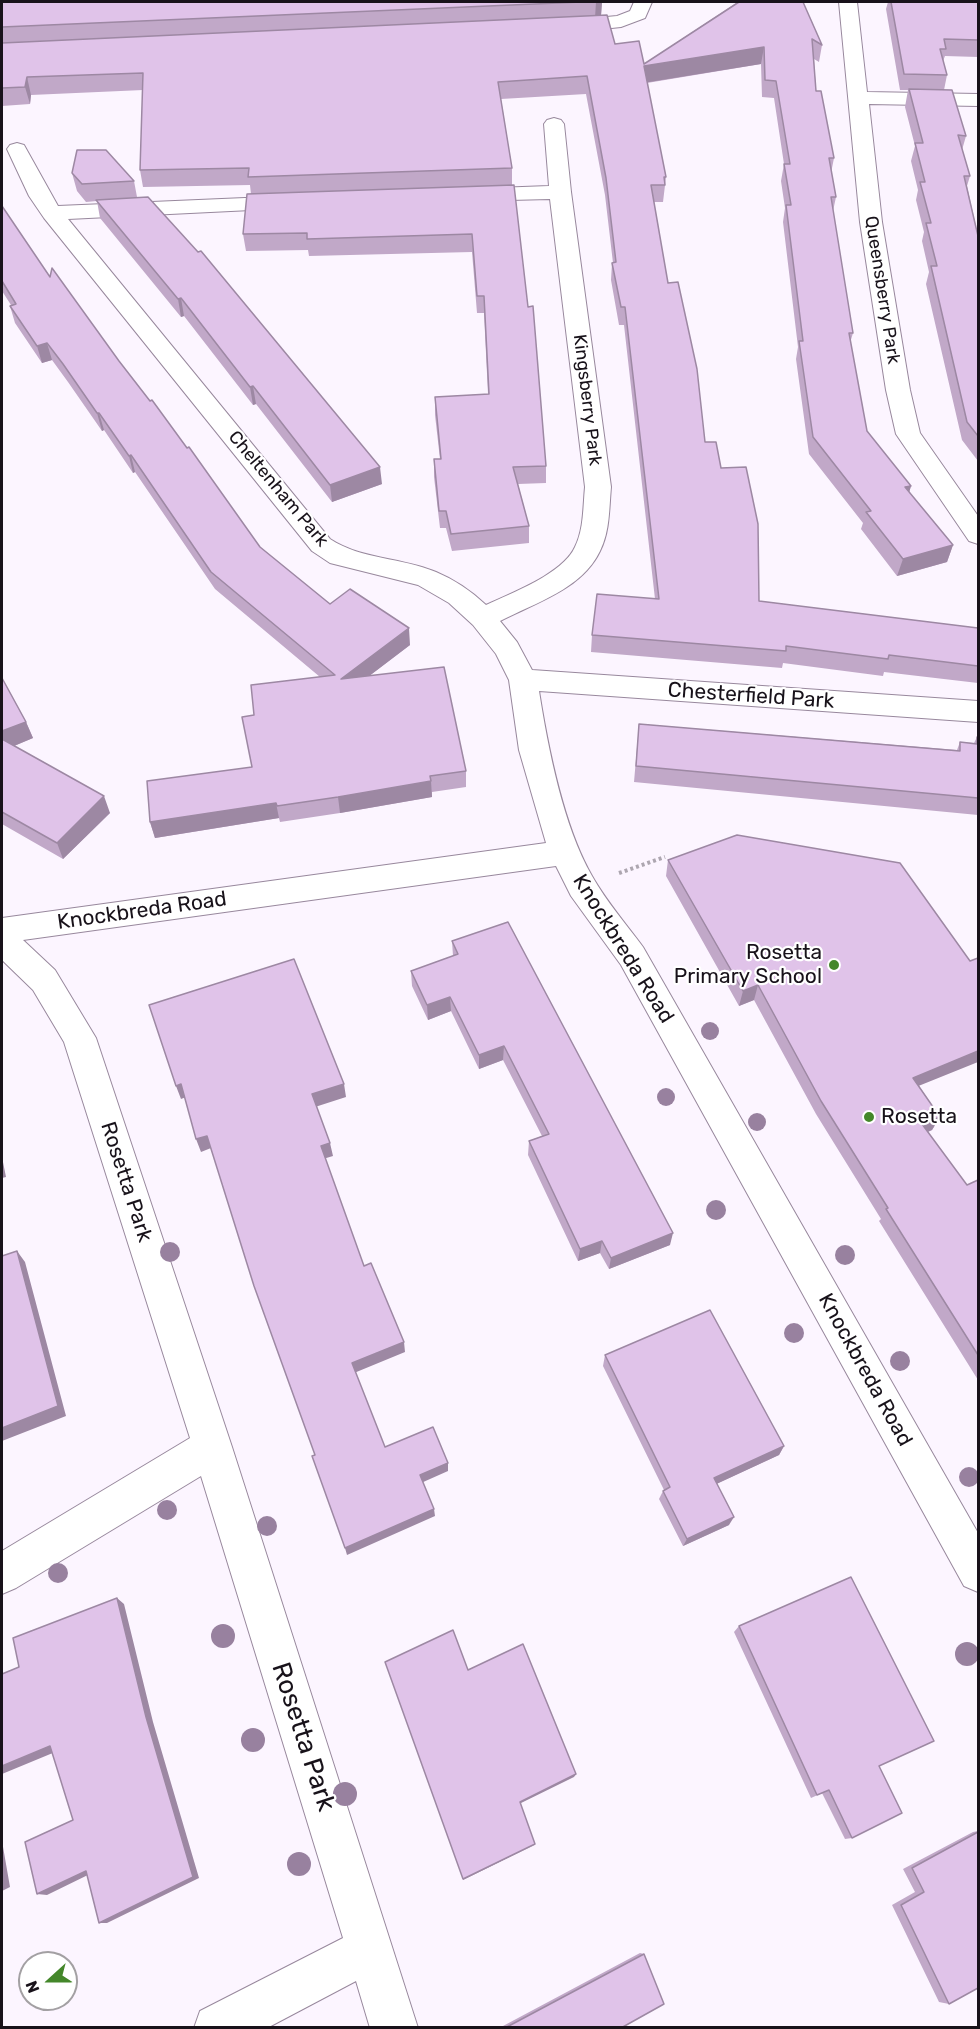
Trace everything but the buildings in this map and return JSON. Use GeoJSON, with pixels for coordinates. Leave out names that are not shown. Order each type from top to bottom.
{"type":"FeatureCollection","features":[{"type":"Feature","properties":{"kind":"street"},"geometry":{"type":"LineString","coordinates":[[548,27],[595,26],[621,21],[638,14],[643,2]]}},
{"type":"Feature","properties":{"kind":"street","name":"Queensberry Park"},"geometry":{"type":"LineString","coordinates":[[848,2],[852,22],[871,222],[908,434],[978,535]]}},
{"type":"Feature","properties":{"kind":"street"},"geometry":{"type":"LineString","coordinates":[[858,98],[978,100]]}},
{"type":"Feature","properties":{"kind":"street","name":"Kingsberry Park"},"geometry":{"type":"LineString","coordinates":[[483,618],[578,565],[587,551],[594,526],[598,487],[560,192],[554,124]]}},
{"type":"Feature","properties":{"kind":"street","name":"Cheltenham Park"},"geometry":{"type":"LineString","coordinates":[[17,149],[40,196],[52,213],[321,545],[339,557],[426,578],[459,596],[483,618],[507,649],[523,680],[534,750],[564,852]]}},
{"type":"Feature","properties":{"kind":"street"},"geometry":{"type":"LineString","coordinates":[[454,196],[560,192]]}},
{"type":"Feature","properties":{"kind":"street"},"geometry":{"type":"LineString","coordinates":[[52,213],[312,201]]}},
{"type":"Feature","properties":{"kind":"street","name":"Chesterfield Park"},"geometry":{"type":"LineString","coordinates":[[523,680],[978,711]]}},
{"type":"Feature","properties":{"kind":"street","name":"Knockbreda Road"},"geometry":{"type":"LineString","coordinates":[[2,931],[564,852],[582,887],[632,956],[978,1572]]}},
{"type":"Feature","properties":{"kind":"street","name":"Rosetta Park"},"geometry":{"type":"LineString","coordinates":[[2,940],[44,980],[79,1038],[212,1447],[394,2028]]}},
{"type":"Feature","properties":{"kind":"street"},"geometry":{"type":"LineString","coordinates":[[2,1574],[212,1447]]}},
{"type":"Feature","properties":{"kind":"street"},"geometry":{"type":"LineString","coordinates":[[217,2028],[370,1949]]}},
{"type":"Feature","properties":{"kind":"path"},"geometry":{"type":"LineString","coordinates":[[582,887],[665,857]]}},
{"type":"Feature","properties":{"kind":"place","name":"Rosetta Primary School"},"geometry":{"type":"Point","coordinates":[834,965]}},
{"type":"Feature","properties":{"kind":"place","name":"Rosetta"},"geometry":{"type":"Point","coordinates":[869,1117]}}]}
